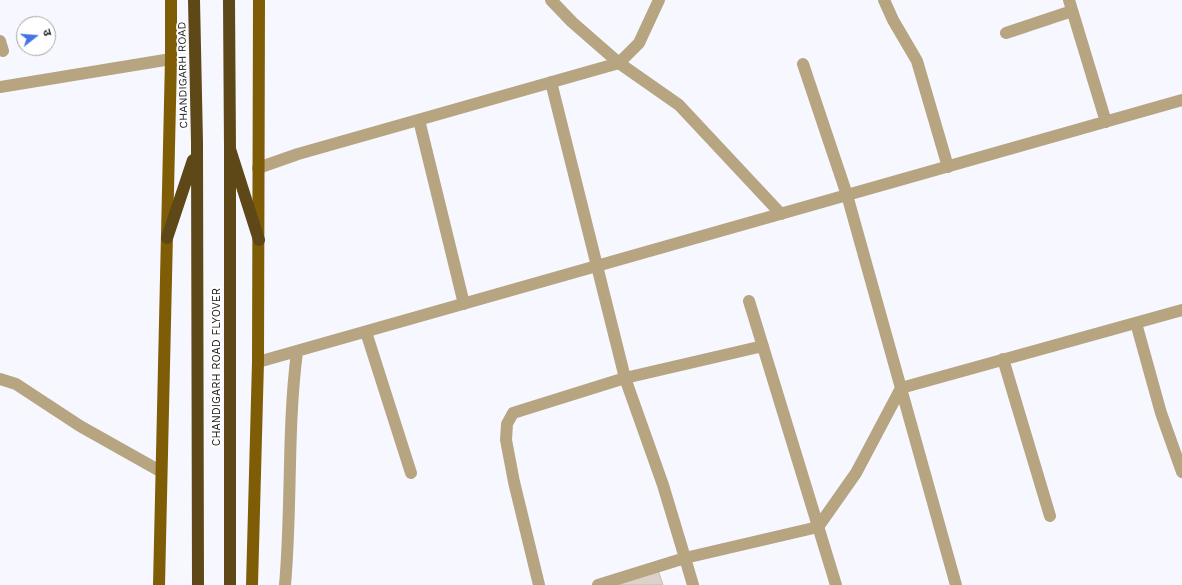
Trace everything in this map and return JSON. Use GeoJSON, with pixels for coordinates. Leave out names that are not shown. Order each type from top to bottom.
{"type":"FeatureCollection","features":[{"type":"Feature","properties":{"kind":"highway","name":"CHANDIGARH ROAD"},"geometry":{"type":"LineString","coordinates":[[194,0],[197,150]]}},
{"type":"Feature","properties":{"kind":"highway","name":"CHANDIGARH ROAD FLYOVER"},"geometry":{"type":"LineString","coordinates":[[229,0],[230,585]]}},
{"type":"Feature","properties":{"kind":"highway"},"geometry":{"type":"LineString","coordinates":[[230,149],[259,240]]}},
{"type":"Feature","properties":{"kind":"highway"},"geometry":{"type":"LineString","coordinates":[[167,238],[197,150]]}},
{"type":"Feature","properties":{"kind":"highway","name":"CHANDIGARH ROAD FLYOVER"},"geometry":{"type":"LineString","coordinates":[[197,150],[196,288],[198,585]]}},
{"type":"Feature","properties":{"kind":"main road"},"geometry":{"type":"LineString","coordinates":[[159,585],[160,471],[167,238],[171,0]]}},
{"type":"Feature","properties":{"kind":"main road"},"geometry":{"type":"LineString","coordinates":[[252,585],[258,362],[259,0]]}},
{"type":"Feature","properties":{"kind":"street"},"geometry":{"type":"LineString","coordinates":[[551,0],[572,22],[619,62],[679,105],[781,214]]}},
{"type":"Feature","properties":{"kind":"street"},"geometry":{"type":"LineString","coordinates":[[258,168],[298,154],[619,62],[640,43],[659,0]]}},
{"type":"Feature","properties":{"kind":"street"},"geometry":{"type":"LineString","coordinates":[[884,0],[893,20],[917,61],[948,167]]}},
{"type":"Feature","properties":{"kind":"street"},"geometry":{"type":"LineString","coordinates":[[1006,33],[1071,5],[1106,122]]}},
{"type":"Feature","properties":{"kind":"street"},"geometry":{"type":"LineString","coordinates":[[0,87],[171,59]]}},
{"type":"Feature","properties":{"kind":"street"},"geometry":{"type":"LineString","coordinates":[[803,64],[847,195],[956,585]]}},
{"type":"Feature","properties":{"kind":"street"},"geometry":{"type":"LineString","coordinates":[[551,82],[625,378],[663,486],[693,585]]}},
{"type":"Feature","properties":{"kind":"street"},"geometry":{"type":"LineString","coordinates":[[258,362],[1182,100]]}},
{"type":"Feature","properties":{"kind":"street"},"geometry":{"type":"LineString","coordinates":[[419,120],[464,304]]}},
{"type":"Feature","properties":{"kind":"street"},"geometry":{"type":"LineString","coordinates":[[750,301],[836,585]]}},
{"type":"Feature","properties":{"kind":"street"},"geometry":{"type":"LineString","coordinates":[[598,585],[685,558],[818,527],[856,472],[901,388],[1182,310]]}},
{"type":"Feature","properties":{"kind":"street"},"geometry":{"type":"LineString","coordinates":[[1136,322],[1161,413],[1182,472]]}},
{"type":"Feature","properties":{"kind":"street"},"geometry":{"type":"LineString","coordinates":[[366,332],[411,473]]}},
{"type":"Feature","properties":{"kind":"street"},"geometry":{"type":"LineString","coordinates":[[539,585],[514,482],[506,440],[507,424],[513,413],[625,378],[763,346]]}},
{"type":"Feature","properties":{"kind":"street"},"geometry":{"type":"LineString","coordinates":[[285,585],[292,390],[297,352]]}},
{"type":"Feature","properties":{"kind":"street"},"geometry":{"type":"LineString","coordinates":[[1003,359],[1050,516]]}},
{"type":"Feature","properties":{"kind":"street"},"geometry":{"type":"LineString","coordinates":[[0,379],[16,384],[80,426],[160,471]]}},
{"type":"Feature","properties":{"kind":"building"},"geometry":{"type":"Polygon","coordinates":[[[658,570],[663,585],[613,585],[658,570]]]}}]}
